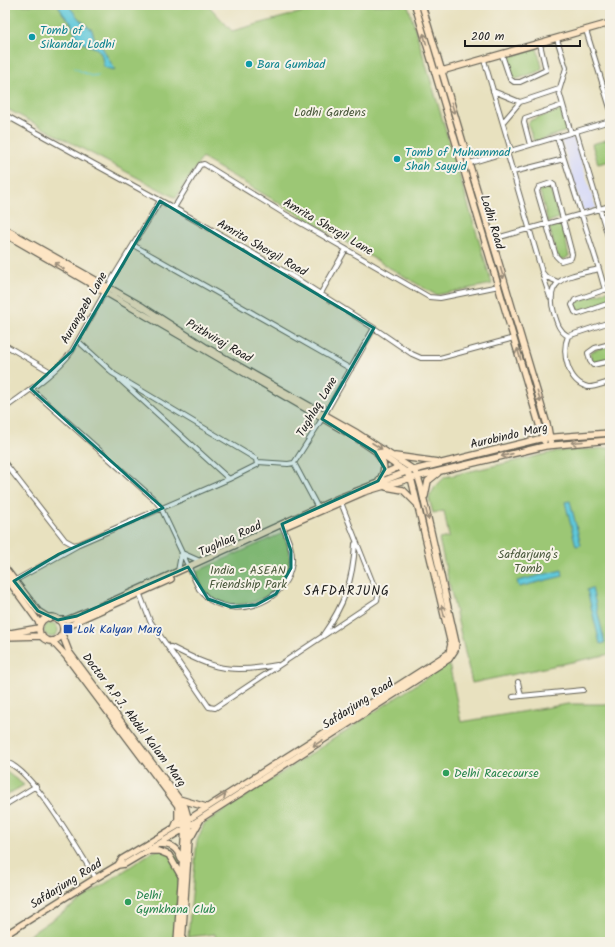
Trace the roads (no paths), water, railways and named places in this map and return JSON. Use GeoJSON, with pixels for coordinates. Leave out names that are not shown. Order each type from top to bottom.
{"type":"FeatureCollection","features":[{"type":"Feature","properties":{"kind":"main road","name":"Lodhi Road"},"geometry":{"type":"LineString","coordinates":[[415,5],[514,338],[546,437]]}},
{"type":"Feature","properties":{"kind":"main road","name":"Lodhi Road"},"geometry":{"type":"LineString","coordinates":[[422,5],[493,240],[548,445]]}},
{"type":"Feature","properties":{"kind":"main road"},"geometry":{"type":"LineString","coordinates":[[434,73],[502,55],[610,23]]}},
{"type":"Feature","properties":{"kind":"main road","name":"Prithviraj Road"},"geometry":{"type":"LineString","coordinates":[[5,229],[323,417],[399,467],[411,478]]}},
{"type":"Feature","properties":{"kind":"main road","name":"Prithviraj Road"},"geometry":{"type":"LineString","coordinates":[[5,234],[106,290]]}},
{"type":"Feature","properties":{"kind":"main road","name":"Prithviraj Road"},"geometry":{"type":"LineString","coordinates":[[323,417],[357,433],[414,470],[418,476]]}},
{"type":"Feature","properties":{"kind":"main road","name":"Aurobindo Marg"},"geometry":{"type":"LineString","coordinates":[[406,472],[546,437],[610,433]]}},
{"type":"Feature","properties":{"kind":"main road","name":"Aurobindo Marg"},"geometry":{"type":"LineString","coordinates":[[411,478],[548,445],[610,440]]}},
{"type":"Feature","properties":{"kind":"main road"},"geometry":{"type":"LineString","coordinates":[[375,452],[385,465],[383,474],[378,481]]}},
{"type":"Feature","properties":{"kind":"main road"},"geometry":{"type":"LineString","coordinates":[[393,456],[441,463]]}},
{"type":"Feature","properties":{"kind":"main road"},"geometry":{"type":"LineString","coordinates":[[383,474],[399,467]]}},
{"type":"Feature","properties":{"kind":"main road"},"geometry":{"type":"LineString","coordinates":[[424,501],[428,481],[441,471]]}},
{"type":"Feature","properties":{"kind":"main road","name":"Tughlaq Road"},"geometry":{"type":"LineString","coordinates":[[62,633],[79,620],[189,568],[340,500],[378,481],[406,472]]}},
{"type":"Feature","properties":{"kind":"main road","name":"Safdarjung Road"},"geometry":{"type":"LineString","coordinates":[[5,935],[118,865],[122,860],[174,828],[202,817],[450,659],[455,650],[456,643],[418,476]]}},
{"type":"Feature","properties":{"kind":"main road","name":"Tughlaq Road"},"geometry":{"type":"LineString","coordinates":[[58,620],[67,620],[139,592],[178,571],[189,568],[200,561],[282,526],[318,508],[411,478]]}},
{"type":"Feature","properties":{"kind":"main road","name":"Safdarjung Road"},"geometry":{"type":"LineString","coordinates":[[118,865],[125,864],[158,844],[206,807],[449,653],[451,644],[411,478]]}},
{"type":"Feature","properties":{"kind":"main road"},"geometry":{"type":"LineString","coordinates":[[380,487],[392,487],[403,490],[418,506]]}},
{"type":"Feature","properties":{"kind":"main road"},"geometry":{"type":"LineString","coordinates":[[426,541],[433,540]]}},
{"type":"Feature","properties":{"kind":"main road"},"geometry":{"type":"LineString","coordinates":[[5,568],[33,609],[40,626],[42,636],[45,640],[57,640],[62,633],[61,624],[58,620],[49,618],[33,609],[5,576]]}},
{"type":"Feature","properties":{"kind":"main road"},"geometry":{"type":"LineString","coordinates":[[5,634],[40,626],[49,618]]}},
{"type":"Feature","properties":{"kind":"main road","name":"Doctor A.P.J. Abdul Kalam Marg"},"geometry":{"type":"LineString","coordinates":[[62,633],[69,652],[171,793],[187,823]]}},
{"type":"Feature","properties":{"kind":"main road"},"geometry":{"type":"LineString","coordinates":[[5,637],[42,636]]}},
{"type":"Feature","properties":{"kind":"main road","name":"Doctor A.P.J. Abdul Kalam Marg"},"geometry":{"type":"LineString","coordinates":[[52,641],[66,656],[171,793],[179,799],[185,807],[187,823]]}},
{"type":"Feature","properties":{"kind":"main road"},"geometry":{"type":"LineString","coordinates":[[179,799],[206,807]]}},
{"type":"Feature","properties":{"kind":"main road"},"geometry":{"type":"LineString","coordinates":[[174,828],[178,819],[178,805]]}},
{"type":"Feature","properties":{"kind":"main road"},"geometry":{"type":"LineString","coordinates":[[188,843],[202,817]]}},
{"type":"Feature","properties":{"kind":"main road"},"geometry":{"type":"LineString","coordinates":[[182,942],[188,843],[187,823]]}},
{"type":"Feature","properties":{"kind":"main road"},"geometry":{"type":"LineString","coordinates":[[177,942],[182,863],[187,823]]}},
{"type":"Feature","properties":{"kind":"main road"},"geometry":{"type":"LineString","coordinates":[[158,844],[173,846],[179,854],[182,863]]}},
{"type":"Feature","properties":{"kind":"main road"},"geometry":{"type":"LineString","coordinates":[[147,851],[159,851],[170,855],[181,876]]}},
{"type":"Feature","properties":{"kind":"street"},"geometry":{"type":"LineString","coordinates":[[586,30],[610,108]]}},
{"type":"Feature","properties":{"kind":"street"},"geometry":{"type":"LineString","coordinates":[[557,39],[566,68],[559,89],[563,105],[610,243]]}},
{"type":"Feature","properties":{"kind":"street"},"geometry":{"type":"LineString","coordinates":[[502,55],[510,79],[514,82],[520,82],[546,70],[540,44]]}},
{"type":"Feature","properties":{"kind":"street"},"geometry":{"type":"LineString","coordinates":[[484,60],[503,122],[513,172],[543,276],[558,325],[563,333],[568,336]]}},
{"type":"Feature","properties":{"kind":"street"},"geometry":{"type":"LineString","coordinates":[[503,122],[520,102],[559,89]]}},
{"type":"Feature","properties":{"kind":"street"},"geometry":{"type":"LineString","coordinates":[[493,91],[520,102]]}},
{"type":"Feature","properties":{"kind":"street"},"geometry":{"type":"LineString","coordinates":[[530,145],[524,122],[525,118],[563,105]]}},
{"type":"Feature","properties":{"kind":"street","name":"Amrita Shergil Road"},"geometry":{"type":"LineString","coordinates":[[5,115],[160,200],[321,294],[412,354],[429,359],[514,338]]}},
{"type":"Feature","properties":{"kind":"street"},"geometry":{"type":"LineString","coordinates":[[470,164],[610,122]]}},
{"type":"Feature","properties":{"kind":"street"},"geometry":{"type":"LineString","coordinates":[[557,138],[605,290]]}},
{"type":"Feature","properties":{"kind":"street"},"geometry":{"type":"LineString","coordinates":[[513,172],[564,159]]}},
{"type":"Feature","properties":{"kind":"street","name":"Amrita Shergil Lane"},"geometry":{"type":"LineString","coordinates":[[174,208],[200,165],[204,164],[285,214],[432,298],[440,298],[499,286]]}},
{"type":"Feature","properties":{"kind":"street"},"geometry":{"type":"LineString","coordinates":[[549,183],[554,185],[572,254],[569,259],[560,261],[557,259],[546,225],[537,191],[539,187],[549,183]]}},
{"type":"Feature","properties":{"kind":"street","name":"Aurangzeb Lane"},"geometry":{"type":"LineString","coordinates":[[6,405],[31,389],[64,362],[78,341],[106,290],[160,200]]}},
{"type":"Feature","properties":{"kind":"street"},"geometry":{"type":"LineString","coordinates":[[493,240],[610,206]]}},
{"type":"Feature","properties":{"kind":"street"},"geometry":{"type":"LineString","coordinates":[[133,245],[351,369]]}},
{"type":"Feature","properties":{"kind":"street"},"geometry":{"type":"LineString","coordinates":[[321,294],[346,249]]}},
{"type":"Feature","properties":{"kind":"street"},"geometry":{"type":"LineString","coordinates":[[543,276],[558,282],[599,269]]}},
{"type":"Feature","properties":{"kind":"street"},"geometry":{"type":"LineString","coordinates":[[550,298],[558,282]]}},
{"type":"Feature","properties":{"kind":"street"},"geometry":{"type":"LineString","coordinates":[[610,288],[573,302],[573,309],[578,314],[609,304],[610,309]]}},
{"type":"Feature","properties":{"kind":"street"},"geometry":{"type":"LineString","coordinates":[[568,336],[610,322]]}},
{"type":"Feature","properties":{"kind":"street","name":"Tughlaq Lane"},"geometry":{"type":"LineString","coordinates":[[294,463],[323,417],[374,328]]}},
{"type":"Feature","properties":{"kind":"street"},"geometry":{"type":"LineString","coordinates":[[568,336],[565,350],[571,373],[575,379],[589,387],[610,382]]}},
{"type":"Feature","properties":{"kind":"street"},"geometry":{"type":"LineString","coordinates":[[78,341],[229,479]]}},
{"type":"Feature","properties":{"kind":"street"},"geometry":{"type":"LineString","coordinates":[[5,344],[51,372]]}},
{"type":"Feature","properties":{"kind":"street"},"geometry":{"type":"LineString","coordinates":[[610,344],[589,351],[588,355],[593,365],[610,361]]}},
{"type":"Feature","properties":{"kind":"street"},"geometry":{"type":"LineString","coordinates":[[112,372],[256,459],[258,462],[294,463],[318,508]]}},
{"type":"Feature","properties":{"kind":"street"},"geometry":{"type":"LineString","coordinates":[[31,389],[155,500],[161,508],[181,553],[199,588],[208,599],[231,607],[244,607],[267,600],[276,594],[284,584],[291,568],[291,551],[282,526]]}},
{"type":"Feature","properties":{"kind":"street"},"geometry":{"type":"LineString","coordinates":[[5,462],[65,540],[74,545],[79,544]]}},
{"type":"Feature","properties":{"kind":"street"},"geometry":{"type":"LineString","coordinates":[[14,581],[79,544],[229,479],[255,466],[258,462]]}},
{"type":"Feature","properties":{"kind":"street"},"geometry":{"type":"LineString","coordinates":[[139,592],[150,621],[212,709],[376,601],[378,598],[340,500]]}},
{"type":"Feature","properties":{"kind":"street"},"geometry":{"type":"LineString","coordinates":[[321,637],[337,615],[348,591],[352,575],[355,540]]}},
{"type":"Feature","properties":{"kind":"street"},"geometry":{"type":"LineString","coordinates":[[181,553],[200,561]]}},
{"type":"Feature","properties":{"kind":"street"},"geometry":{"type":"LineString","coordinates":[[178,571],[181,553]]}},
{"type":"Feature","properties":{"kind":"street"},"geometry":{"type":"LineString","coordinates":[[169,647],[202,662],[229,670],[254,669],[279,665]]}},
{"type":"Feature","properties":{"kind":"street"},"geometry":{"type":"LineString","coordinates":[[518,682],[521,696]]}},
{"type":"Feature","properties":{"kind":"street"},"geometry":{"type":"LineString","coordinates":[[513,697],[583,690]]}},
{"type":"Feature","properties":{"kind":"street"},"geometry":{"type":"LineString","coordinates":[[5,762],[10,763],[22,772],[36,786],[96,878]]}},
{"type":"Feature","properties":{"kind":"street"},"geometry":{"type":"LineString","coordinates":[[5,806],[36,786]]}},
{"type":"Feature","properties":{"kind":"water"},"geometry":{"type":"Polygon","coordinates":[[[58,5],[68,5],[80,20],[92,30],[95,40],[102,47],[115,70],[106,68],[103,65],[101,53],[98,50],[78,40],[71,23],[63,14],[58,5]]]}},
{"type":"Feature","properties":{"kind":"water"},"geometry":{"type":"Polygon","coordinates":[[[570,501],[581,545],[576,546],[565,502],[570,501]]]}},
{"type":"Feature","properties":{"kind":"water"},"geometry":{"type":"Polygon","coordinates":[[[562,570],[563,576],[519,587],[517,581],[562,570]]]}},
{"type":"Feature","properties":{"kind":"water"},"geometry":{"type":"Polygon","coordinates":[[[592,588],[605,643],[600,644],[587,590],[592,588]]]}},
{"type":"Feature","properties":{"kind":"waterway"},"geometry":{"type":"LineString","coordinates":[[74,68],[91,76],[99,75]]}},
{"type":"Feature","properties":{"kind":"place","name":"Tomb of Sikandar Lodhi"},"geometry":{"type":"Point","coordinates":[32,37]}},
{"type":"Feature","properties":{"kind":"place","name":"Bara Gumbad"},"geometry":{"type":"Point","coordinates":[249,64]}},
{"type":"Feature","properties":{"kind":"place","name":"Tomb of Muhammad Shah Sayyid"},"geometry":{"type":"Point","coordinates":[397,159]}},
{"type":"Feature","properties":{"kind":"place","name":"Lok Kalyan Marg"},"geometry":{"type":"Point","coordinates":[68,629]}},
{"type":"Feature","properties":{"kind":"place","name":"Delhi Racecourse"},"geometry":{"type":"Point","coordinates":[446,773]}},
{"type":"Feature","properties":{"kind":"place","name":"Delhi Gymkhana Club"},"geometry":{"type":"Point","coordinates":[128,902]}},
{"type":"Feature","properties":{"kind":"district","name":"SAFDARJUNG"},"geometry":{"type":"Point","coordinates":[347,591]}},
{"type":"Feature","properties":{"kind":"park label","name":"Lodhi Gardens"},"geometry":{"type":"Point","coordinates":[330,112]}},
{"type":"Feature","properties":{"kind":"park label","name":"Safdarjung's Tomb"},"geometry":{"type":"Point","coordinates":[528,561]}},
{"type":"Feature","properties":{"kind":"park label","name":"India - ASEAN Friendship Park"},"geometry":{"type":"Point","coordinates":[248,577]}}]}
